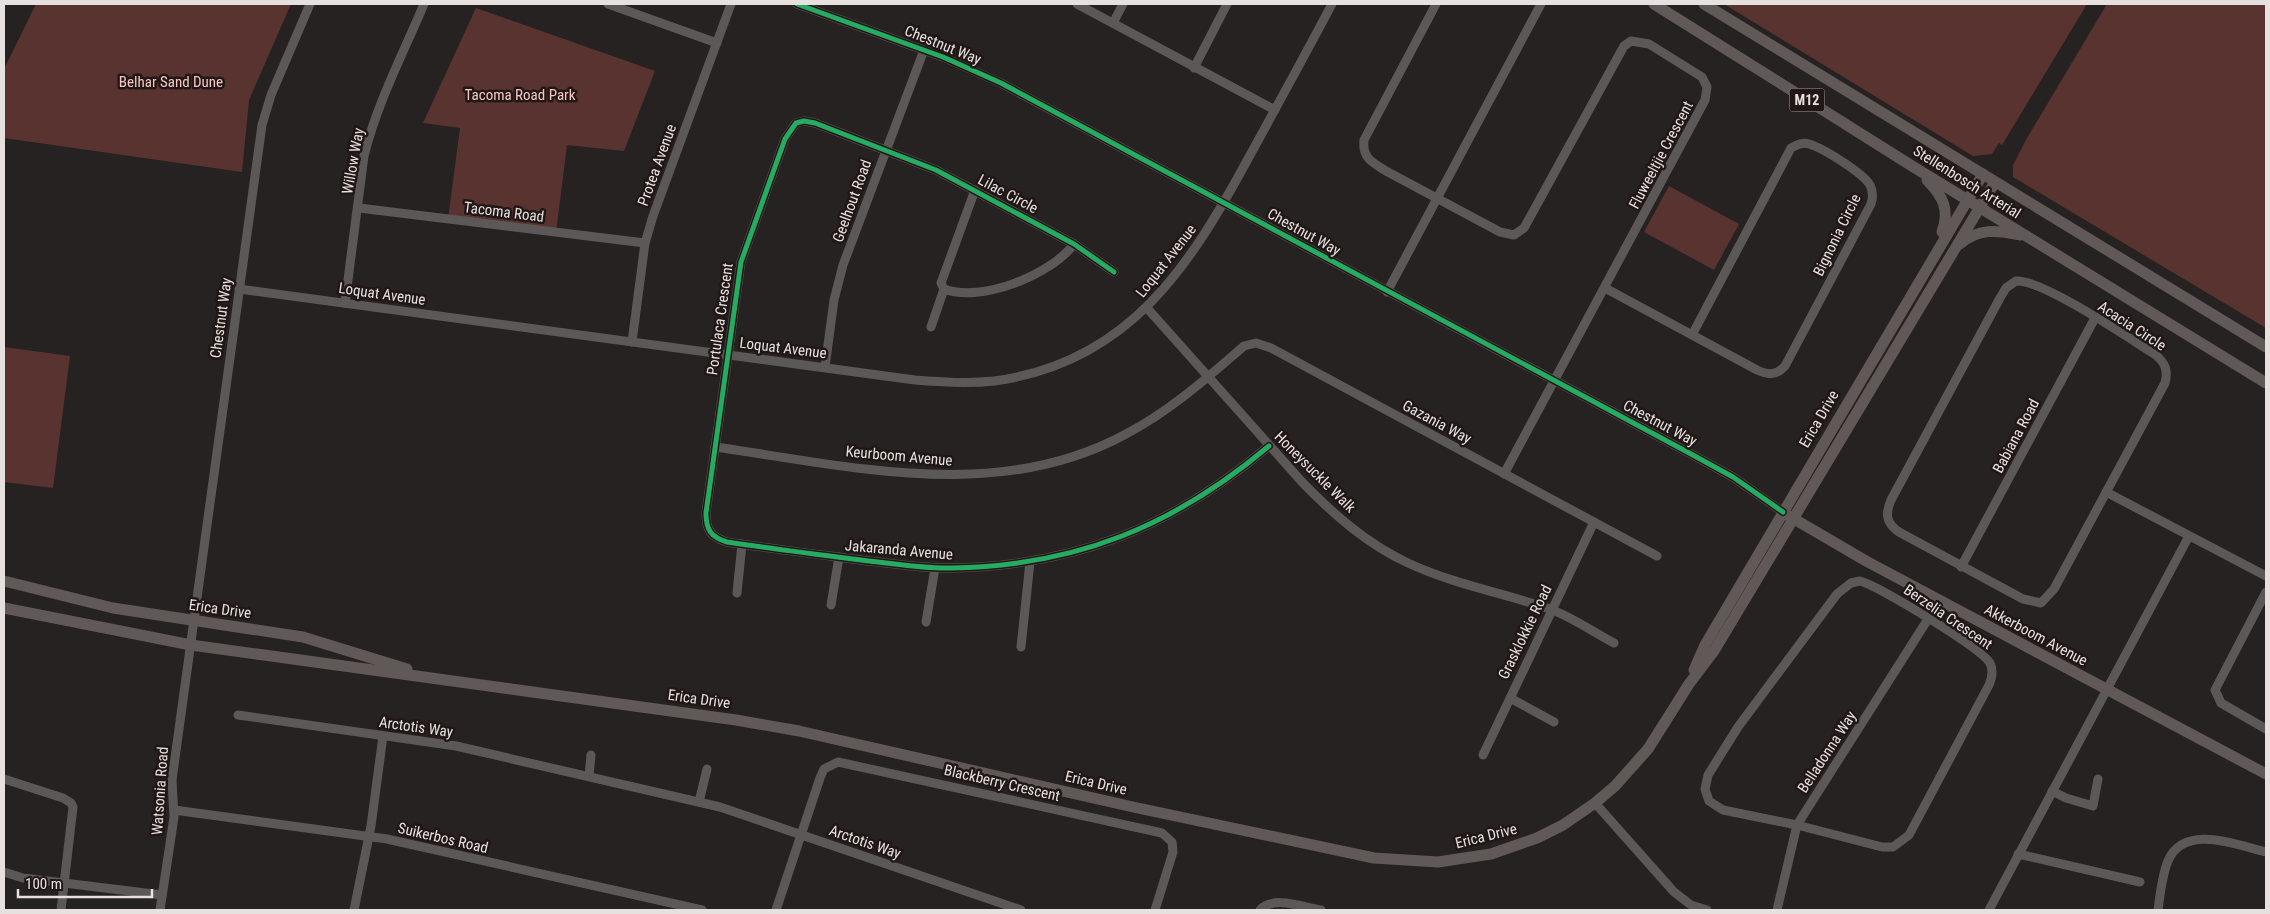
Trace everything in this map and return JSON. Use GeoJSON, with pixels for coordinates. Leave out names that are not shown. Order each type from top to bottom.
{"type":"FeatureCollection","features":[{"type":"Feature","properties":{"kind":"main road","name":"Stellenbosch Arterial"},"geometry":{"type":"LineString","coordinates":[[1654,4],[1912,166],[2266,383]]}},
{"type":"Feature","properties":{"kind":"main road","name":"Stellenbosch Arterial"},"geometry":{"type":"LineString","coordinates":[[1704,4],[2266,347]]}},
{"type":"Feature","properties":{"kind":"main road"},"geometry":{"type":"LineString","coordinates":[[1912,166],[1939,192],[1945,204],[1945,223],[1936,250]]}},
{"type":"Feature","properties":{"kind":"main road","name":"Erica Drive"},"geometry":{"type":"LineString","coordinates":[[1689,684],[1705,645],[1936,250],[1983,174]]}},
{"type":"Feature","properties":{"kind":"main road","name":"Erica Drive"},"geometry":{"type":"LineString","coordinates":[[4,608],[191,645],[687,712],[799,731],[1142,809],[1390,861],[1438,862],[1491,854],[1537,838],[1562,825],[1595,803],[1615,786],[1648,749],[1689,684],[1714,651],[1995,182]]}},
{"type":"Feature","properties":{"kind":"main road"},"geometry":{"type":"LineString","coordinates":[[1952,252],[1966,238],[1978,232],[1998,232],[2028,237]]}},
{"type":"Feature","properties":{"kind":"main road","name":"Akkerboom Avenue"},"geometry":{"type":"LineString","coordinates":[[1784,512],[1866,561],[2266,774]]}},
{"type":"Feature","properties":{"kind":"main road","name":"Erica Drive"},"geometry":{"type":"LineString","coordinates":[[4,581],[113,608],[303,637],[430,677]]}},
{"type":"Feature","properties":{"kind":"street","name":"Chestnut Way"},"geometry":{"type":"LineString","coordinates":[[191,645],[262,125],[271,95],[310,4]]}},
{"type":"Feature","properties":{"kind":"street","name":"Willow Way"},"geometry":{"type":"LineString","coordinates":[[345,303],[359,208],[364,156],[378,111],[424,4]]}},
{"type":"Feature","properties":{"kind":"street"},"geometry":{"type":"LineString","coordinates":[[608,4],[717,43]]}},
{"type":"Feature","properties":{"kind":"street","name":"Protea Avenue"},"geometry":{"type":"LineString","coordinates":[[632,342],[646,243],[653,216],[731,4]]}},
{"type":"Feature","properties":{"kind":"street","name":"Chestnut Way"},"geometry":{"type":"LineString","coordinates":[[797,4],[924,50],[1001,83],[1716,468],[1784,512]]}},
{"type":"Feature","properties":{"kind":"street"},"geometry":{"type":"LineString","coordinates":[[1077,4],[1275,110]]}},
{"type":"Feature","properties":{"kind":"street"},"geometry":{"type":"LineString","coordinates":[[1113,23],[1123,4]]}},
{"type":"Feature","properties":{"kind":"street"},"geometry":{"type":"LineString","coordinates":[[1194,68],[1227,4]]}},
{"type":"Feature","properties":{"kind":"street","name":"Loquat Avenue"},"geometry":{"type":"LineString","coordinates":[[239,289],[915,380],[967,383],[995,381],[1047,368],[1070,359],[1103,342],[1148,308],[1185,263],[1224,203],[1332,4]]}},
{"type":"Feature","properties":{"kind":"street","name":"Fluweeltjie Crescent"},"geometry":{"type":"LineString","coordinates":[[1436,4],[1364,140],[1363,151],[1369,160],[1500,232],[1514,234],[1524,228],[1624,46],[1631,41],[1649,44],[1702,77],[1708,87],[1705,100],[1504,474]]}},
{"type":"Feature","properties":{"kind":"street"},"geometry":{"type":"LineString","coordinates":[[1387,292],[1541,4]]}},
{"type":"Feature","properties":{"kind":"street","name":"Geelhout Road"},"geometry":{"type":"LineString","coordinates":[[825,367],[838,282],[885,150],[924,50]]}},
{"type":"Feature","properties":{"kind":"street","name":"Portulaca Crescent"},"geometry":{"type":"LineString","coordinates":[[710,532],[706,526],[706,514],[741,262],[785,139],[796,123],[808,122],[885,150]]}},
{"type":"Feature","properties":{"kind":"street","name":"Bignonia Circle"},"geometry":{"type":"LineString","coordinates":[[1605,288],[1692,335],[1764,373],[1771,374],[1781,370],[1871,204],[1872,192],[1867,182],[1840,160],[1816,147],[1802,143],[1791,148],[1692,335]]}},
{"type":"Feature","properties":{"kind":"street","name":"Lilac Circle"},"geometry":{"type":"LineString","coordinates":[[885,150],[936,170],[975,190],[1074,244],[1114,272]]}},
{"type":"Feature","properties":{"kind":"street","name":"Lilac Circle"},"geometry":{"type":"LineString","coordinates":[[931,327],[944,289],[942,283],[975,190]]}},
{"type":"Feature","properties":{"kind":"street","name":"Tacoma Road"},"geometry":{"type":"LineString","coordinates":[[359,208],[646,243]]}},
{"type":"Feature","properties":{"kind":"street"},"geometry":{"type":"LineString","coordinates":[[944,289],[954,293],[985,290],[1019,281],[1055,263],[1074,244]]}},
{"type":"Feature","properties":{"kind":"street","name":"Acacia Circle"},"geometry":{"type":"LineString","coordinates":[[2016,281],[2029,282],[2095,318],[2156,355],[2162,361],[2167,374],[2165,383],[2050,596],[2041,603],[2023,599],[1898,532],[1890,524],[1887,513],[1892,500],[2000,298],[2011,284],[2016,281]]}},
{"type":"Feature","properties":{"kind":"street","name":"Honeysuckle Walk"},"geometry":{"type":"LineString","coordinates":[[1148,308],[1268,446],[1324,504],[1380,548],[1408,563],[1436,574],[1552,610],[1614,643]]}},
{"type":"Feature","properties":{"kind":"street","name":"Babiana Road"},"geometry":{"type":"LineString","coordinates":[[1961,567],[2095,318]]}},
{"type":"Feature","properties":{"kind":"street","name":"Gazania Way"},"geometry":{"type":"LineString","coordinates":[[1207,378],[1244,346],[1256,343],[1270,348],[1656,556]]}},
{"type":"Feature","properties":{"kind":"street","name":"Keurboom Avenue"},"geometry":{"type":"LineString","coordinates":[[715,447],[897,472],[940,476],[1009,473],[1071,458],[1126,435],[1156,417],[1207,378]]}},
{"type":"Feature","properties":{"kind":"street","name":"Jakaranda Avenue"},"geometry":{"type":"LineString","coordinates":[[710,532],[721,540],[742,544],[935,568],[1009,565],[1030,562],[1086,549],[1134,532],[1178,511],[1231,475],[1268,446]]}},
{"type":"Feature","properties":{"kind":"street"},"geometry":{"type":"LineString","coordinates":[[2106,492],[2266,576]]}},
{"type":"Feature","properties":{"kind":"street","name":"Grasklokkie Road"},"geometry":{"type":"LineString","coordinates":[[1483,755],[1594,522]]}},
{"type":"Feature","properties":{"kind":"street"},"geometry":{"type":"LineString","coordinates":[[1989,910],[2189,536]]}},
{"type":"Feature","properties":{"kind":"street"},"geometry":{"type":"LineString","coordinates":[[737,593],[742,544]]}},
{"type":"Feature","properties":{"kind":"street"},"geometry":{"type":"LineString","coordinates":[[831,605],[838,557]]}},
{"type":"Feature","properties":{"kind":"street"},"geometry":{"type":"LineString","coordinates":[[1021,647],[1030,562]]}},
{"type":"Feature","properties":{"kind":"street"},"geometry":{"type":"LineString","coordinates":[[926,622],[935,568]]}},
{"type":"Feature","properties":{"kind":"street","name":"Berzelia Crescent"},"geometry":{"type":"LineString","coordinates":[[1860,581],[1868,583],[1928,619],[1980,654],[1991,666],[1992,677],[1909,835],[1893,847],[1882,847],[1797,825],[1722,810],[1709,801],[1705,782],[1715,762],[1750,711],[1844,587],[1860,581]]}},
{"type":"Feature","properties":{"kind":"street"},"geometry":{"type":"LineString","coordinates":[[2266,592],[2215,690],[2220,703],[2266,729]]}},
{"type":"Feature","properties":{"kind":"street","name":"Belladonna Way"},"geometry":{"type":"LineString","coordinates":[[1776,910],[1797,825],[1928,619]]}},
{"type":"Feature","properties":{"kind":"street","name":"Watsonia Road"},"geometry":{"type":"LineString","coordinates":[[160,910],[174,810],[172,780],[191,645]]}},
{"type":"Feature","properties":{"kind":"street"},"geometry":{"type":"LineString","coordinates":[[1510,698],[1554,722]]}},
{"type":"Feature","properties":{"kind":"street","name":"Arctotis Way"},"geometry":{"type":"LineString","coordinates":[[238,715],[456,746],[699,802],[1021,910]]}},
{"type":"Feature","properties":{"kind":"street"},"geometry":{"type":"LineString","coordinates":[[354,910],[368,835],[382,736]]}},
{"type":"Feature","properties":{"kind":"street"},"geometry":{"type":"LineString","coordinates":[[589,776],[591,755]]}},
{"type":"Feature","properties":{"kind":"street","name":"Blackberry Crescent"},"geometry":{"type":"LineString","coordinates":[[801,835],[824,769],[838,762],[848,762],[1162,833],[1172,842],[1173,852],[1155,910]]}},
{"type":"Feature","properties":{"kind":"street"},"geometry":{"type":"LineString","coordinates":[[699,802],[707,769]]}},
{"type":"Feature","properties":{"kind":"street"},"geometry":{"type":"LineString","coordinates":[[4,779],[63,798],[71,803],[73,811],[61,910]]}},
{"type":"Feature","properties":{"kind":"street"},"geometry":{"type":"LineString","coordinates":[[2052,791],[2066,798],[2093,806],[2098,779]]}},
{"type":"Feature","properties":{"kind":"street"},"geometry":{"type":"LineString","coordinates":[[1595,803],[1674,892],[1691,905],[1707,910]]}},
{"type":"Feature","properties":{"kind":"street","name":"Suikerbos Road"},"geometry":{"type":"LineString","coordinates":[[174,810],[368,835],[672,907],[702,910]]}},
{"type":"Feature","properties":{"kind":"street"},"geometry":{"type":"LineString","coordinates":[[776,910],[801,835]]}},
{"type":"Feature","properties":{"kind":"street"},"geometry":{"type":"LineString","coordinates":[[2158,910],[2168,861],[2178,845],[2188,841],[2206,839],[2266,852]]}},
{"type":"Feature","properties":{"kind":"street"},"geometry":{"type":"LineString","coordinates":[[2018,854],[2140,882]]}},
{"type":"Feature","properties":{"kind":"street"},"geometry":{"type":"LineString","coordinates":[[4,872],[24,878],[162,896]]}},
{"type":"Feature","properties":{"kind":"street"},"geometry":{"type":"LineString","coordinates":[[1260,910],[1265,904],[1275,902],[1321,910]]}},
{"type":"Feature","properties":{"kind":"green space","name":"Belhar Sand Dune"},"geometry":{"type":"Polygon","coordinates":[[[36,4],[291,4],[249,100],[242,172],[4,138],[4,69],[36,4]]]}},
{"type":"Feature","properties":{"kind":"green space"},"geometry":{"type":"Polygon","coordinates":[[[1724,4],[2087,4],[2002,145],[1999,143],[1992,154],[1973,156],[1724,4]]]}},
{"type":"Feature","properties":{"kind":"green space"},"geometry":{"type":"Polygon","coordinates":[[[2107,4],[2266,4],[2266,328],[2013,177],[2013,165],[2027,138],[2107,4]]]}},
{"type":"Feature","properties":{"kind":"green space","name":"Tacoma Road Park"},"geometry":{"type":"Polygon","coordinates":[[[476,8],[655,71],[624,151],[567,145],[556,233],[448,219],[460,128],[423,123],[476,8]]]}},
{"type":"Feature","properties":{"kind":"green space"},"geometry":{"type":"Polygon","coordinates":[[[1669,186],[1739,224],[1714,270],[1644,232],[1669,186]]]}},
{"type":"Feature","properties":{"kind":"green space"},"geometry":{"type":"Polygon","coordinates":[[[4,347],[70,356],[53,488],[4,482],[4,347]]]}},
{"type":"Feature","properties":{"kind":"cycle path"},"geometry":{"type":"LineString","coordinates":[[797,4],[943,57],[1001,83],[1733,477],[1783,512]]}},
{"type":"Feature","properties":{"kind":"cycle path"},"geometry":{"type":"LineString","coordinates":[[1114,272],[1074,244],[936,170],[815,123],[804,121],[796,123],[785,139],[741,262],[706,513],[710,532],[717,538],[727,542],[921,567],[952,568],[997,565],[1040,559],[1082,550],[1160,519],[1197,499],[1269,446]]}}]}
